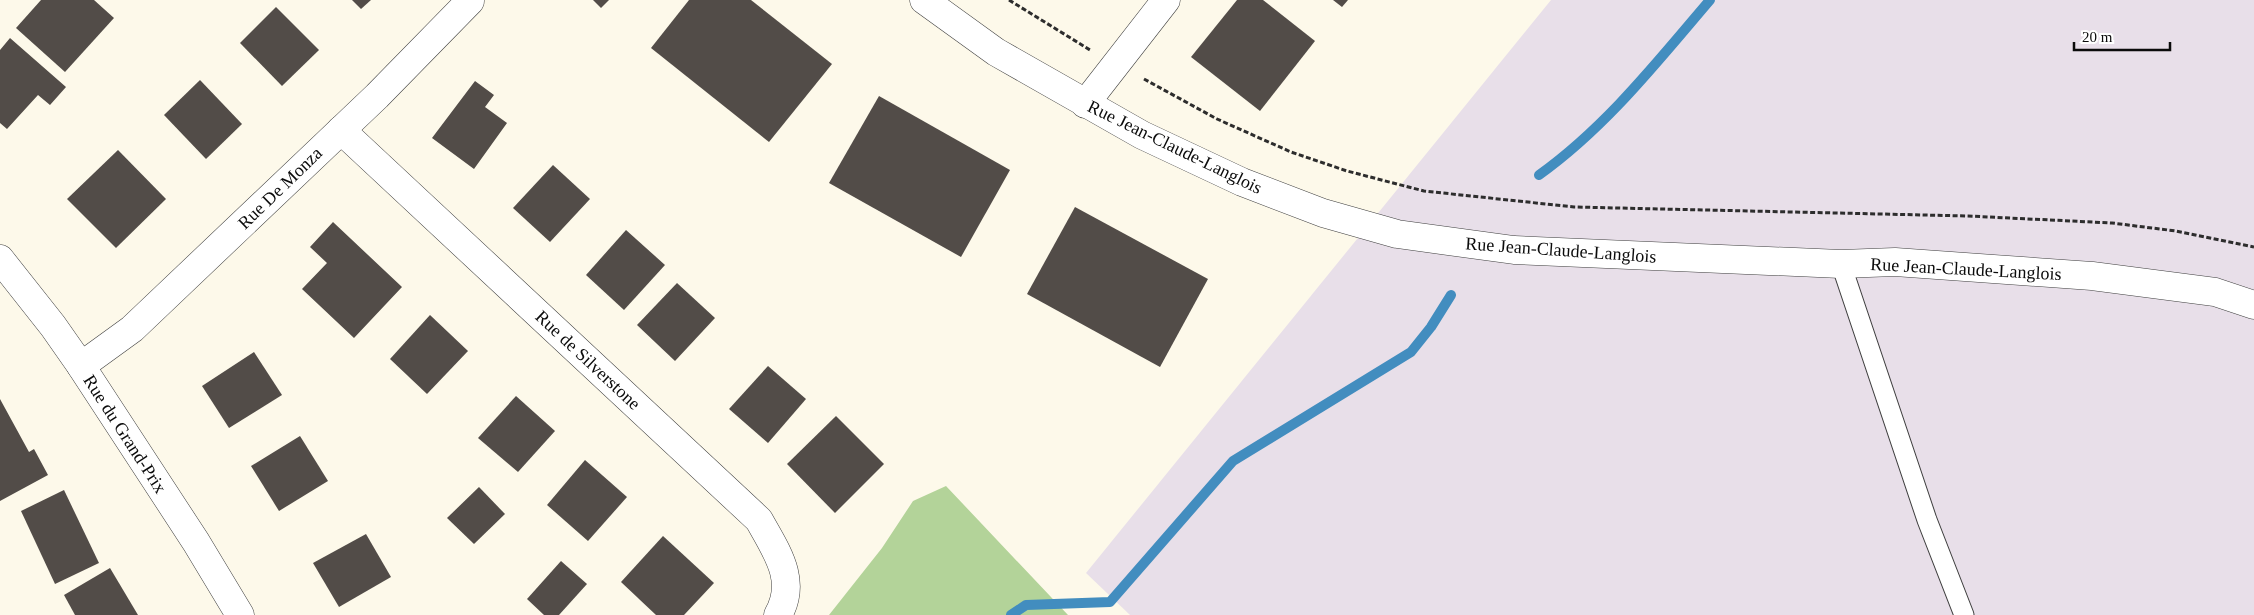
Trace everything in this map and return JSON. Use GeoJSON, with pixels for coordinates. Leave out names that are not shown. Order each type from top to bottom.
{"type":"FeatureCollection","features":[{"type":"Feature","properties":{"kind":"street","name":"Rue Jean-Claude-Langlois"},"geometry":{"type":"LineString","coordinates":[[924,0],[996,52],[1142,135],[1242,182],[1323,213],[1397,234],[1514,250],[1840,264],[1896,262],[2092,276],[2215,292],[2254,305]]}},
{"type":"Feature","properties":{"kind":"street"},"geometry":{"type":"LineString","coordinates":[[1085,104],[1166,0]]}},
{"type":"Feature","properties":{"kind":"street","name":"Rue De Monza"},"geometry":{"type":"LineString","coordinates":[[81,366],[132,329],[342,130],[470,1]]}},
{"type":"Feature","properties":{"kind":"street","name":"Rue de Silverstone"},"geometry":{"type":"LineString","coordinates":[[342,130],[758,520],[782,561],[787,583],[783,605],[778,615]]}},
{"type":"Feature","properties":{"kind":"street","name":"Rue du Grand-Prix"},"geometry":{"type":"LineString","coordinates":[[0,259],[53,326],[81,366],[196,542],[240,615]]}},
{"type":"Feature","properties":{"kind":"lane"},"geometry":{"type":"LineString","coordinates":[[1840,264],[1927,520],[1964,615]]}},
{"type":"Feature","properties":{"kind":"path"},"geometry":{"type":"LineString","coordinates":[[1009,0],[1085,48]]}},
{"type":"Feature","properties":{"kind":"path"},"geometry":{"type":"LineString","coordinates":[[1154,84],[1217,119],[1291,152],[1347,172],[1424,191],[1574,207],[1968,216],[2112,223],[2176,231],[2254,247]]}},
{"type":"Feature","properties":{"kind":"shaded area"},"geometry":{"type":"Polygon","coordinates":[[[1551,0],[2254,0],[2254,615],[1130,615],[1086,573],[1551,0]]]}},
{"type":"Feature","properties":{"kind":"green space"},"geometry":{"type":"Polygon","coordinates":[[[946,486],[1068,615],[829,615],[882,548],[913,501],[946,486]]]}},
{"type":"Feature","properties":{"kind":"building"},"geometry":{"type":"Polygon","coordinates":[[[41,0],[94,0],[114,18],[65,72],[16,28],[41,0]]]}},
{"type":"Feature","properties":{"kind":"building"},"geometry":{"type":"Polygon","coordinates":[[[352,0],[371,0],[361,9],[352,0]]]}},
{"type":"Feature","properties":{"kind":"building"},"geometry":{"type":"Polygon","coordinates":[[[593,0],[609,0],[601,8],[593,0]]]}},
{"type":"Feature","properties":{"kind":"building"},"geometry":{"type":"Polygon","coordinates":[[[689,0],[751,0],[832,64],[769,142],[651,48],[689,0]]]}},
{"type":"Feature","properties":{"kind":"building"},"geometry":{"type":"Polygon","coordinates":[[[1237,0],[1263,0],[1315,41],[1260,111],[1191,57],[1237,0]]]}},
{"type":"Feature","properties":{"kind":"building"},"geometry":{"type":"Polygon","coordinates":[[[1333,0],[1348,0],[1342,7],[1333,0]]]}},
{"type":"Feature","properties":{"kind":"building"},"geometry":{"type":"Polygon","coordinates":[[[276,7],[319,50],[282,86],[240,43],[276,7]]]}},
{"type":"Feature","properties":{"kind":"building"},"geometry":{"type":"Polygon","coordinates":[[[10,38],[66,87],[50,105],[38,95],[7,129],[0,123],[0,50],[10,38]]]}},
{"type":"Feature","properties":{"kind":"building"},"geometry":{"type":"Polygon","coordinates":[[[200,80],[242,124],[206,159],[164,115],[200,80]]]}},
{"type":"Feature","properties":{"kind":"building"},"geometry":{"type":"Polygon","coordinates":[[[475,81],[494,95],[485,107],[507,123],[474,169],[432,138],[475,81]]]}},
{"type":"Feature","properties":{"kind":"building"},"geometry":{"type":"Polygon","coordinates":[[[879,96],[1010,170],[961,257],[829,183],[879,96]]]}},
{"type":"Feature","properties":{"kind":"building"},"geometry":{"type":"Polygon","coordinates":[[[118,150],[166,199],[116,248],[67,199],[118,150]]]}},
{"type":"Feature","properties":{"kind":"building"},"geometry":{"type":"Polygon","coordinates":[[[553,165],[590,199],[550,242],[513,208],[553,165]]]}},
{"type":"Feature","properties":{"kind":"building"},"geometry":{"type":"Polygon","coordinates":[[[1075,207],[1208,279],[1160,367],[1027,294],[1075,207]]]}},
{"type":"Feature","properties":{"kind":"building"},"geometry":{"type":"Polygon","coordinates":[[[333,222],[402,287],[354,338],[302,289],[327,263],[310,247],[333,222]]]}},
{"type":"Feature","properties":{"kind":"building"},"geometry":{"type":"Polygon","coordinates":[[[626,230],[665,265],[624,310],[586,275],[626,230]]]}},
{"type":"Feature","properties":{"kind":"building"},"geometry":{"type":"Polygon","coordinates":[[[677,283],[715,318],[675,361],[637,325],[677,283]]]}},
{"type":"Feature","properties":{"kind":"building"},"geometry":{"type":"Polygon","coordinates":[[[430,315],[468,351],[427,394],[390,359],[430,315]]]}},
{"type":"Feature","properties":{"kind":"building"},"geometry":{"type":"Polygon","coordinates":[[[254,352],[282,395],[229,428],[202,386],[254,352]]]}},
{"type":"Feature","properties":{"kind":"building"},"geometry":{"type":"Polygon","coordinates":[[[768,366],[806,399],[768,443],[729,409],[768,366]]]}},
{"type":"Feature","properties":{"kind":"building"},"geometry":{"type":"Polygon","coordinates":[[[516,396],[555,431],[518,472],[478,438],[516,396]]]}},
{"type":"Feature","properties":{"kind":"building"},"geometry":{"type":"Polygon","coordinates":[[[0,399],[29,452],[34,449],[48,475],[0,501],[0,399]]]}},
{"type":"Feature","properties":{"kind":"building"},"geometry":{"type":"Polygon","coordinates":[[[836,416],[884,464],[835,513],[787,464],[836,416]]]}},
{"type":"Feature","properties":{"kind":"building"},"geometry":{"type":"Polygon","coordinates":[[[300,436],[328,481],[279,511],[251,466],[300,436]]]}},
{"type":"Feature","properties":{"kind":"building"},"geometry":{"type":"Polygon","coordinates":[[[585,460],[627,497],[588,541],[547,505],[585,460]]]}},
{"type":"Feature","properties":{"kind":"building"},"geometry":{"type":"Polygon","coordinates":[[[479,487],[505,514],[474,544],[447,518],[479,487]]]}},
{"type":"Feature","properties":{"kind":"building"},"geometry":{"type":"Polygon","coordinates":[[[64,490],[99,563],[55,584],[21,511],[64,490]]]}},
{"type":"Feature","properties":{"kind":"building"},"geometry":{"type":"Polygon","coordinates":[[[366,534],[391,577],[339,607],[313,563],[366,534]]]}},
{"type":"Feature","properties":{"kind":"building"},"geometry":{"type":"Polygon","coordinates":[[[663,536],[714,583],[684,615],[656,615],[621,582],[663,536]]]}},
{"type":"Feature","properties":{"kind":"building"},"geometry":{"type":"Polygon","coordinates":[[[561,561],[587,584],[559,615],[544,615],[527,599],[561,561]]]}},
{"type":"Feature","properties":{"kind":"building"},"geometry":{"type":"Polygon","coordinates":[[[110,568],[138,615],[75,615],[64,595],[110,568]]]}},
{"type":"Feature","properties":{"kind":"waterway"},"geometry":{"type":"LineString","coordinates":[[1539,175],[1587,136],[1609,115],[1710,0]]}},
{"type":"Feature","properties":{"kind":"waterway"},"geometry":{"type":"LineString","coordinates":[[1011,615],[1026,605],[1110,602],[1233,461],[1411,352],[1431,327],[1451,295]]}}]}
